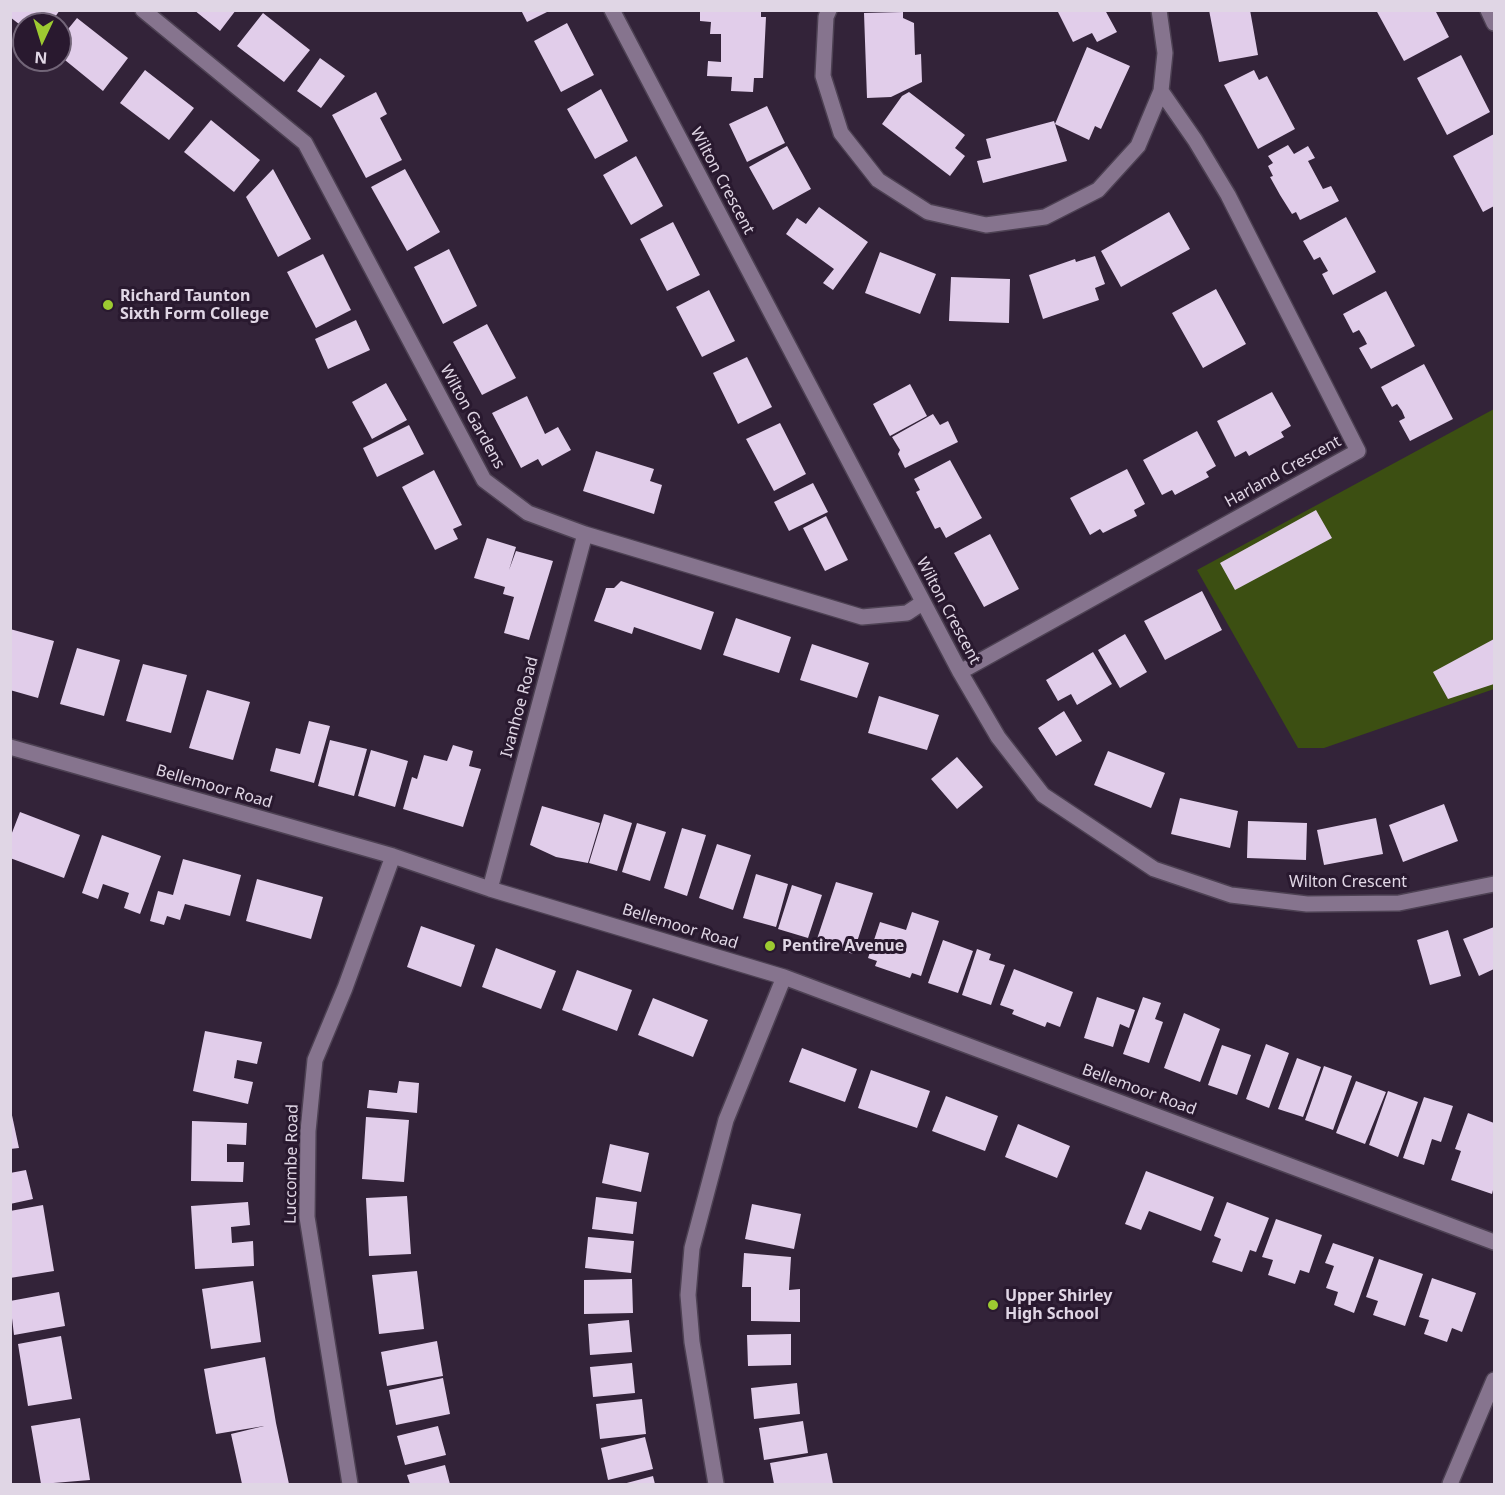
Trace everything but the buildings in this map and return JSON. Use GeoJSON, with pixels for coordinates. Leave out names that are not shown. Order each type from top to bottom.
{"type":"FeatureCollection","features":[{"type":"Feature","properties":{"kind":"street","name":"Wilton Gardens"},"geometry":{"type":"LineString","coordinates":[[143,10],[305,143],[484,480],[528,513],[585,534],[862,617],[907,613],[922,603]]}},
{"type":"Feature","properties":{"kind":"street","name":"Wilton Crescent"},"geometry":{"type":"LineString","coordinates":[[612,10],[922,603],[998,737],[1043,795],[1154,869],[1231,895],[1307,904],[1399,903],[1494,884]]}},
{"type":"Feature","properties":{"kind":"street"},"geometry":{"type":"LineString","coordinates":[[829,10],[826,17],[823,76],[841,133],[878,180],[928,212],[986,225],[1045,217],[1056,212],[1098,190],[1138,146],[1161,91],[1165,53],[1159,10]]}},
{"type":"Feature","properties":{"kind":"street"},"geometry":{"type":"LineString","coordinates":[[1488,10],[1494,23]]}},
{"type":"Feature","properties":{"kind":"street","name":"Harland Crescent"},"geometry":{"type":"LineString","coordinates":[[960,672],[1358,451],[1228,195],[1195,140],[1161,91]]}},
{"type":"Feature","properties":{"kind":"street","name":"Ivanhoe Road"},"geometry":{"type":"LineString","coordinates":[[490,889],[585,534]]}},
{"type":"Feature","properties":{"kind":"street","name":"Bellemoor Road"},"geometry":{"type":"LineString","coordinates":[[10,747],[393,856],[490,889],[784,977],[1494,1242]]}},
{"type":"Feature","properties":{"kind":"street","name":"Luccombe Road"},"geometry":{"type":"LineString","coordinates":[[350,1485],[319,1305],[308,1217],[308,1131],[315,1060],[345,988],[393,856]]}},
{"type":"Feature","properties":{"kind":"street"},"geometry":{"type":"LineString","coordinates":[[717,1485],[692,1342],[688,1294],[692,1248],[726,1120],[784,977]]}},
{"type":"Feature","properties":{"kind":"street"},"geometry":{"type":"LineString","coordinates":[[1450,1485],[1494,1380]]}},
{"type":"Feature","properties":{"kind":"green space"},"geometry":{"type":"Polygon","coordinates":[[[1494,409],[1494,689],[1324,748],[1298,748],[1197,570],[1494,409]]]}},
{"type":"Feature","properties":{"kind":"place","name":"Richard Taunton Sixth Form College"},"geometry":{"type":"Point","coordinates":[108,305]}},
{"type":"Feature","properties":{"kind":"place","name":"Pentire Avenue"},"geometry":{"type":"Point","coordinates":[770,946]}},
{"type":"Feature","properties":{"kind":"place","name":"Upper Shirley High School"},"geometry":{"type":"Point","coordinates":[993,1305]}}]}
